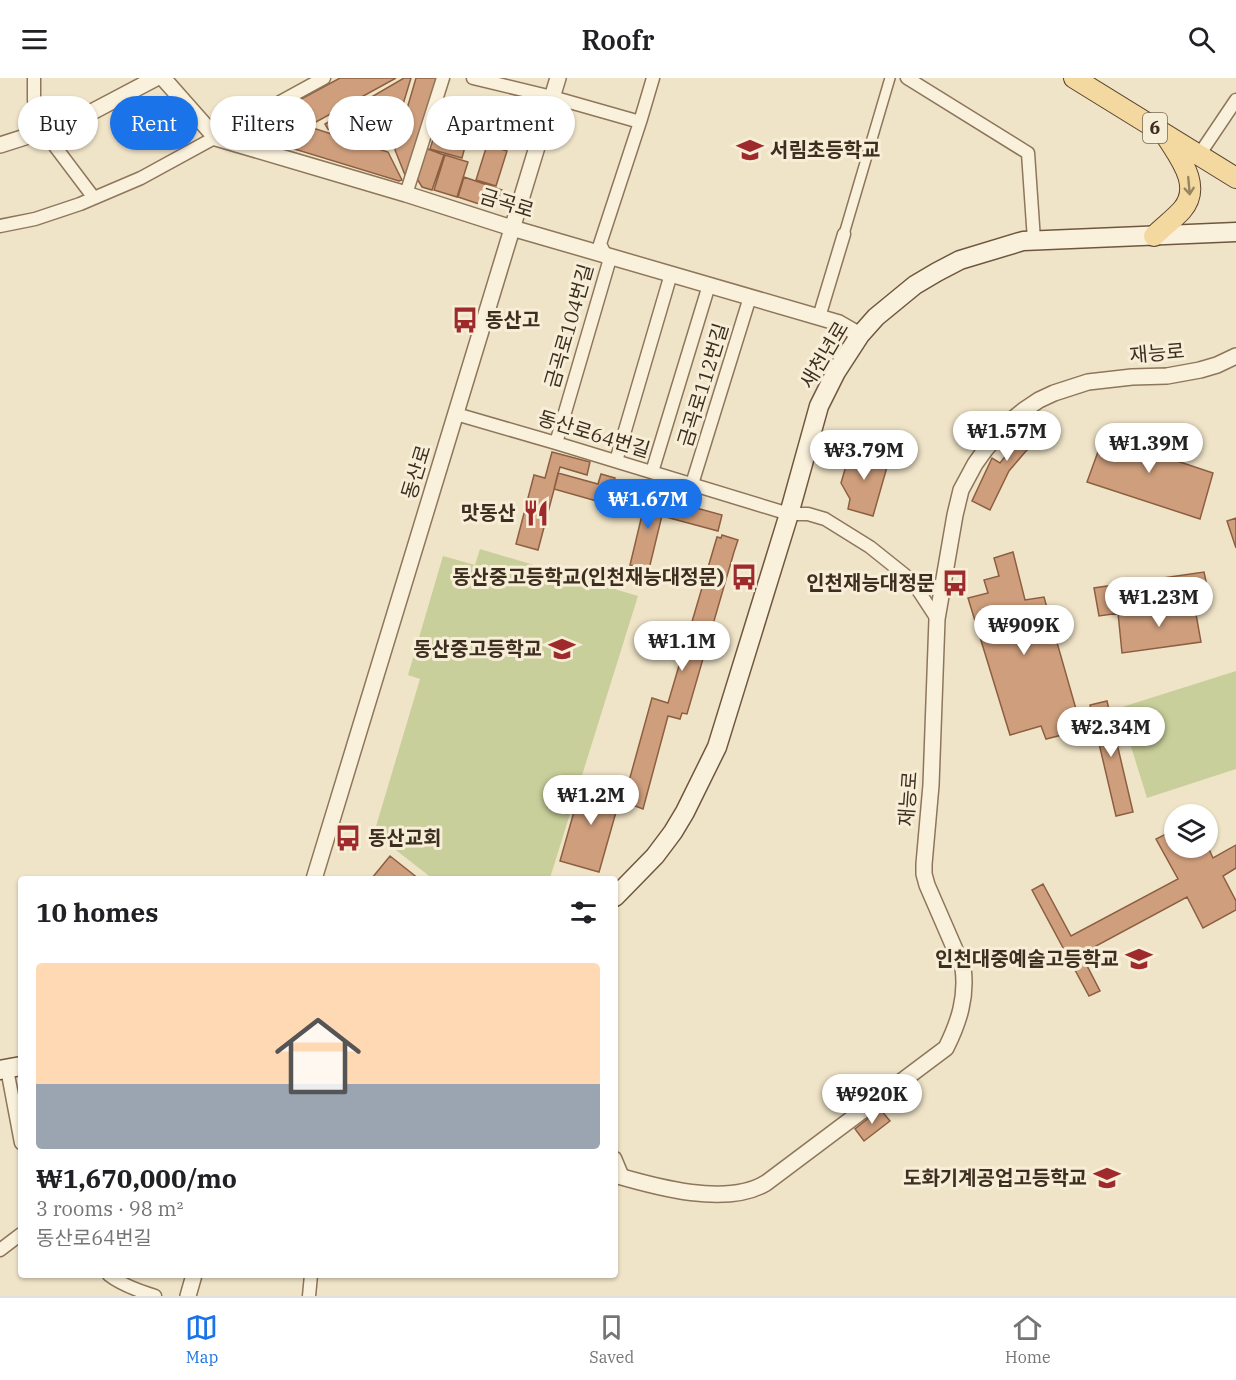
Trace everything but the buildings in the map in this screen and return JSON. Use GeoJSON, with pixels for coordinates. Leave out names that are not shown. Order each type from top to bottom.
{"type":"FeatureCollection","features":[{"type":"Feature","properties":{"kind":"main road","name":"6"},"geometry":{"type":"LineString","coordinates":[[1074,78],[1236,178]]}},
{"type":"Feature","properties":{"kind":"main road"},"geometry":{"type":"LineString","coordinates":[[1154,236],[1184,208],[1191,194],[1189,176],[1164,134]]}},
{"type":"Feature","properties":{"kind":"main road","name":"새천년로"},"geometry":{"type":"LineString","coordinates":[[618,894],[655,856],[673,832],[717,747],[789,514],[819,406],[836,372],[860,335],[876,317],[915,285],[960,260],[1023,241],[1236,232]]}},
{"type":"Feature","properties":{"kind":"street"},"geometry":{"type":"LineString","coordinates":[[34,78],[34,96]]}},
{"type":"Feature","properties":{"kind":"street"},"geometry":{"type":"LineString","coordinates":[[98,109],[156,78]]}},
{"type":"Feature","properties":{"kind":"street"},"geometry":{"type":"LineString","coordinates":[[163,78],[210,131]]}},
{"type":"Feature","properties":{"kind":"street"},"geometry":{"type":"LineString","coordinates":[[292,96],[324,78]]}},
{"type":"Feature","properties":{"kind":"street"},"geometry":{"type":"LineString","coordinates":[[406,194],[443,78]]}},
{"type":"Feature","properties":{"kind":"street"},"geometry":{"type":"LineString","coordinates":[[472,78],[548,96]]}},
{"type":"Feature","properties":{"kind":"street","name":"동산로"},"geometry":{"type":"LineString","coordinates":[[552,96],[558,78]]}},
{"type":"Feature","properties":{"kind":"street","name":"금곡로104번길"},"geometry":{"type":"LineString","coordinates":[[556,443],[609,262],[600,244],[653,78]]}},
{"type":"Feature","properties":{"kind":"street"},"geometry":{"type":"LineString","coordinates":[[819,317],[890,78]]}},
{"type":"Feature","properties":{"kind":"street"},"geometry":{"type":"LineString","coordinates":[[907,78],[1028,153],[1034,240]]}},
{"type":"Feature","properties":{"kind":"street"},"geometry":{"type":"LineString","coordinates":[[1199,155],[1236,100]]}},
{"type":"Feature","properties":{"kind":"street"},"geometry":{"type":"LineString","coordinates":[[575,104],[640,122]]}},
{"type":"Feature","properties":{"kind":"street"},"geometry":{"type":"LineString","coordinates":[[0,145],[18,140]]}},
{"type":"Feature","properties":{"kind":"street"},"geometry":{"type":"LineString","coordinates":[[0,226],[35,219],[80,204],[141,178],[210,141]]}},
{"type":"Feature","properties":{"kind":"street"},"geometry":{"type":"LineString","coordinates":[[58,150],[94,198]]}},
{"type":"Feature","properties":{"kind":"street","name":"금곡로"},"geometry":{"type":"LineString","coordinates":[[257,150],[512,228],[839,323],[860,335]]}},
{"type":"Feature","properties":{"kind":"street","name":"동산로"},"geometry":{"type":"LineString","coordinates":[[315,876],[536,150]]}},
{"type":"Feature","properties":{"kind":"street"},"geometry":{"type":"LineString","coordinates":[[616,461],[672,274]]}},
{"type":"Feature","properties":{"kind":"street"},"geometry":{"type":"LineString","coordinates":[[652,472],[709,285]]}},
{"type":"Feature","properties":{"kind":"street","name":"금곡로112번길"},"geometry":{"type":"LineString","coordinates":[[692,484],[750,297]]}},
{"type":"Feature","properties":{"kind":"street","name":"재능로"},"geometry":{"type":"LineString","coordinates":[[619,1176],[684,1192],[729,1193],[753,1190],[766,1183],[946,1048],[960,1014],[965,981],[963,968],[924,874],[924,854],[932,786],[937,619],[961,490],[975,464],[1008,423],[1039,400],[1088,382],[1132,376],[1178,374],[1200,370],[1236,356]]}},
{"type":"Feature","properties":{"kind":"street","name":"동산로64번길"},"geometry":{"type":"LineString","coordinates":[[456,414],[789,514],[808,514],[825,519],[870,547],[910,579],[937,619]]}},
{"type":"Feature","properties":{"kind":"street"},"geometry":{"type":"LineString","coordinates":[[9,1069],[18,1124]]}},
{"type":"Feature","properties":{"kind":"street"},"geometry":{"type":"LineString","coordinates":[[0,1250],[18,1236]]}},
{"type":"Feature","properties":{"kind":"street"},"geometry":{"type":"LineString","coordinates":[[113,1278],[154,1296]]}},
{"type":"Feature","properties":{"kind":"street"},"geometry":{"type":"LineString","coordinates":[[188,1296],[193,1278]]}},
{"type":"Feature","properties":{"kind":"street"},"geometry":{"type":"LineString","coordinates":[[309,1296],[311,1278]]}},
{"type":"Feature","properties":{"kind":"green space"},"geometry":{"type":"Polygon","coordinates":[[[480,549],[638,596],[551,876],[429,876],[374,833],[420,679],[408,675],[443,556],[475,565],[480,549]]]}},
{"type":"Feature","properties":{"kind":"green space"},"geometry":{"type":"Polygon","coordinates":[[[1236,671],[1236,769],[1147,798],[1119,708],[1236,671]]]}},
{"type":"Feature","properties":{"kind":"place","name":"서림초등학교"},"geometry":{"type":"Point","coordinates":[750,150]}},
{"type":"Feature","properties":{"kind":"place","name":"동산고"},"geometry":{"type":"Point","coordinates":[465,320]}},
{"type":"Feature","properties":{"kind":"place","name":"맛동산"},"geometry":{"type":"Point","coordinates":[536,513]}},
{"type":"Feature","properties":{"kind":"place","name":"동산중고등학교(인천재능대정문)"},"geometry":{"type":"Point","coordinates":[744,577]}},
{"type":"Feature","properties":{"kind":"place","name":"인천재능대정문"},"geometry":{"type":"Point","coordinates":[955,583]}},
{"type":"Feature","properties":{"kind":"place","name":"동산중고등학교"},"geometry":{"type":"Point","coordinates":[562,649]}},
{"type":"Feature","properties":{"kind":"place","name":"동산교회"},"geometry":{"type":"Point","coordinates":[348,838]}},
{"type":"Feature","properties":{"kind":"place","name":"인천대중예술고등학교"},"geometry":{"type":"Point","coordinates":[1139,959]}},
{"type":"Feature","properties":{"kind":"place","name":"도화기계공업고등학교"},"geometry":{"type":"Point","coordinates":[1107,1178]}}]}
